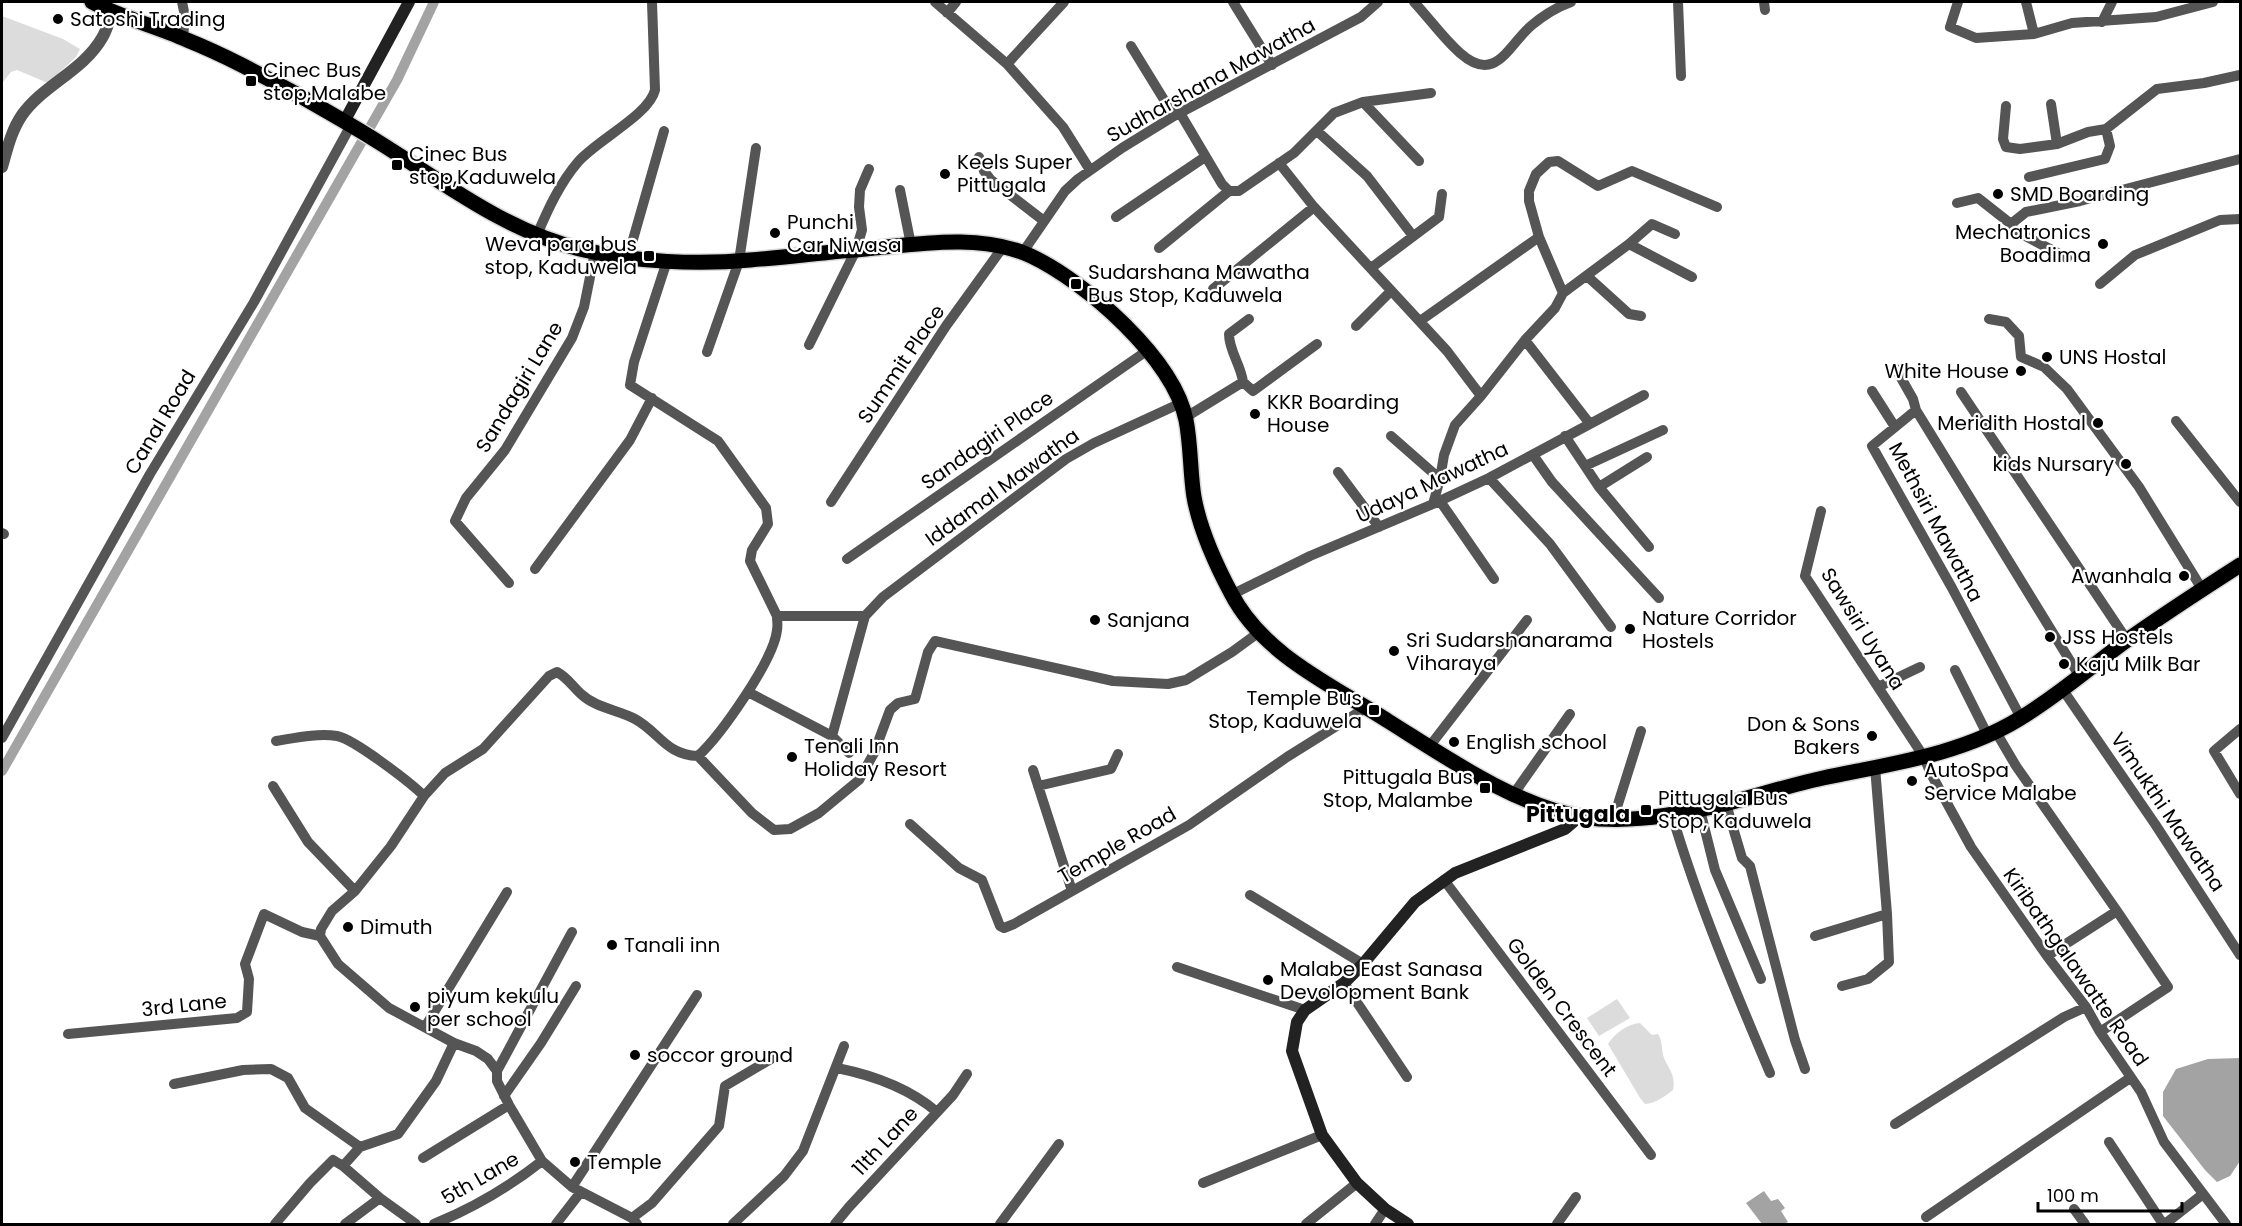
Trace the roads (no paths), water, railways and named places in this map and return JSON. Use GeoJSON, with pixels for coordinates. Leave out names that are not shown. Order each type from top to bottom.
{"type":"FeatureCollection","features":[{"type":"Feature","properties":{"kind":"main road"},"geometry":{"type":"LineString","coordinates":[[92,2],[112,12],[183,38],[238,63],[379,142],[483,210],[537,235],[595,252],[667,261],[739,261],[911,245],[970,243],[1023,252],[1068,278],[1104,305],[1148,350],[1176,392],[1183,410],[1194,500],[1206,538],[1231,595],[1258,633],[1304,668],[1429,747],[1513,795],[1579,817],[1613,820],[1700,810],[1812,780],[1924,757],[1992,734],[2063,690],[2127,640],[2202,589],[2239,568]]}},
{"type":"Feature","properties":{"kind":"main road"},"geometry":{"type":"LineString","coordinates":[[350,125],[409,2]]}},
{"type":"Feature","properties":{"kind":"main road"},"geometry":{"type":"LineString","coordinates":[[1408,1224],[1385,1209],[1357,1183],[1322,1135],[1292,1051],[1297,1022],[1305,1010],[1344,982],[1363,964],[1414,902],[1444,880],[1455,873],[1565,829],[1579,817]]}},
{"type":"Feature","properties":{"kind":"street"},"geometry":{"type":"LineString","coordinates":[[182,2],[185,16],[183,38]]}},
{"type":"Feature","properties":{"kind":"street"},"geometry":{"type":"LineString","coordinates":[[537,235],[549,208],[578,162],[653,98],[655,90],[652,2]]}},
{"type":"Feature","properties":{"kind":"street"},"geometry":{"type":"LineString","coordinates":[[935,2],[1007,64],[1063,127],[1090,170]]}},
{"type":"Feature","properties":{"kind":"street"},"geometry":{"type":"LineString","coordinates":[[947,13],[956,2]]}},
{"type":"Feature","properties":{"kind":"street"},"geometry":{"type":"LineString","coordinates":[[1007,64],[1064,2]]}},
{"type":"Feature","properties":{"kind":"street"},"geometry":{"type":"LineString","coordinates":[[1233,2],[1272,65]]}},
{"type":"Feature","properties":{"kind":"street","name":"Sudharshana Mawatha"},"geometry":{"type":"LineString","coordinates":[[1023,252],[1065,191],[1090,170],[1177,115],[1361,17],[1378,2]]}},
{"type":"Feature","properties":{"kind":"street"},"geometry":{"type":"LineString","coordinates":[[1414,2],[1461,54],[1481,66],[1488,66],[1505,56],[1530,26],[1555,8],[1571,2]]}},
{"type":"Feature","properties":{"kind":"street"},"geometry":{"type":"LineString","coordinates":[[1678,2],[1681,76]]}},
{"type":"Feature","properties":{"kind":"street"},"geometry":{"type":"LineString","coordinates":[[1956,2],[1950,27],[1976,38],[2034,34],[2072,24],[2156,17],[2213,2]]}},
{"type":"Feature","properties":{"kind":"street"},"geometry":{"type":"LineString","coordinates":[[2026,2],[2034,34]]}},
{"type":"Feature","properties":{"kind":"street"},"geometry":{"type":"LineString","coordinates":[[2102,22],[2112,2]]}},
{"type":"Feature","properties":{"kind":"street"},"geometry":{"type":"LineString","coordinates":[[2,167],[15,126],[22,115],[38,97],[78,65],[94,48],[106,31],[112,12]]}},
{"type":"Feature","properties":{"kind":"street"},"geometry":{"type":"LineString","coordinates":[[1131,46],[1222,184],[1229,191]]}},
{"type":"Feature","properties":{"kind":"street"},"geometry":{"type":"LineString","coordinates":[[2006,106],[2003,139],[2006,147],[2020,149],[2057,144],[2088,132],[2106,129],[2157,89],[2204,83],[2241,75]]}},
{"type":"Feature","properties":{"kind":"street"},"geometry":{"type":"LineString","coordinates":[[1159,248],[1229,191],[1239,191],[1294,153],[1334,113],[1363,102],[1431,93]]}},
{"type":"Feature","properties":{"kind":"street"},"geometry":{"type":"LineString","coordinates":[[1363,102],[1419,161]]}},
{"type":"Feature","properties":{"kind":"street"},"geometry":{"type":"LineString","coordinates":[[2051,104],[2057,144]]}},
{"type":"Feature","properties":{"kind":"street","name":"Canal Road"},"geometry":{"type":"LineString","coordinates":[[2,738],[150,474],[254,302],[350,125]]}},
{"type":"Feature","properties":{"kind":"street"},"geometry":{"type":"LineString","coordinates":[[2030,177],[2105,159],[2110,147],[2106,129]]}},
{"type":"Feature","properties":{"kind":"street"},"geometry":{"type":"LineString","coordinates":[[628,257],[664,131]]}},
{"type":"Feature","properties":{"kind":"street"},"geometry":{"type":"LineString","coordinates":[[1317,131],[1367,176],[1413,236]]}},
{"type":"Feature","properties":{"kind":"street"},"geometry":{"type":"LineString","coordinates":[[707,352],[739,261],[756,148]]}},
{"type":"Feature","properties":{"kind":"street"},"geometry":{"type":"LineString","coordinates":[[979,157],[984,171],[991,180],[1044,221]]}},
{"type":"Feature","properties":{"kind":"street"},"geometry":{"type":"LineString","coordinates":[[1116,217],[1205,157]]}},
{"type":"Feature","properties":{"kind":"street"},"geometry":{"type":"LineString","coordinates":[[2011,224],[2026,212],[2036,209],[2080,201],[2241,159]]}},
{"type":"Feature","properties":{"kind":"street"},"geometry":{"type":"LineString","coordinates":[[1563,293],[1539,237],[1529,201],[1529,191],[1536,174],[1549,162],[1558,161],[1598,186],[1632,171],[1717,207]]}},
{"type":"Feature","properties":{"kind":"street"},"geometry":{"type":"LineString","coordinates":[[1279,163],[1314,207],[1447,351],[1481,396]]}},
{"type":"Feature","properties":{"kind":"street"},"geometry":{"type":"LineString","coordinates":[[809,345],[856,250],[862,230],[859,207],[860,190],[869,169]]}},
{"type":"Feature","properties":{"kind":"street"},"geometry":{"type":"LineString","coordinates":[[900,189],[911,245]]}},
{"type":"Feature","properties":{"kind":"street"},"geometry":{"type":"LineString","coordinates":[[1371,268],[1439,217],[1442,194]]}},
{"type":"Feature","properties":{"kind":"street"},"geometry":{"type":"LineString","coordinates":[[1957,203],[1978,198],[2011,224],[2014,230],[2067,258]]}},
{"type":"Feature","properties":{"kind":"street"},"geometry":{"type":"LineString","coordinates":[[1213,289],[1314,207]]}},
{"type":"Feature","properties":{"kind":"street"},"geometry":{"type":"LineString","coordinates":[[2100,284],[2134,255],[2220,220],[2241,219]]}},
{"type":"Feature","properties":{"kind":"street"},"geometry":{"type":"LineString","coordinates":[[1494,579],[1437,502],[1444,455],[1455,425],[1525,340],[1555,308],[1563,293],[1652,224],[1675,234]]}},
{"type":"Feature","properties":{"kind":"street"},"geometry":{"type":"LineString","coordinates":[[1420,321],[1539,237]]}},
{"type":"Feature","properties":{"kind":"street"},"geometry":{"type":"LineString","coordinates":[[1629,244],[1692,277]]}},
{"type":"Feature","properties":{"kind":"street","name":"Summit Place"},"geometry":{"type":"LineString","coordinates":[[831,502],[946,326],[1003,247]]}},
{"type":"Feature","properties":{"kind":"street","name":"Sandagiri Lane"},"geometry":{"type":"LineString","coordinates":[[509,583],[455,521],[466,498],[505,450],[572,338],[584,307],[595,252]]}},
{"type":"Feature","properties":{"kind":"street"},"geometry":{"type":"LineString","coordinates":[[497,1071],[488,1059],[476,1051],[454,1043],[389,1008],[338,964],[320,936],[321,928],[332,911],[355,891],[391,846],[424,796],[445,773],[483,749],[549,676],[557,672],[566,677],[581,694],[599,706],[637,720],[662,743],[675,751],[686,756],[698,756],[710,745],[748,692],[766,660],[777,632],[777,616],[750,561],[752,550],[768,524],[766,508],[718,441],[630,385],[634,362],[667,261]]}},
{"type":"Feature","properties":{"kind":"street"},"geometry":{"type":"LineString","coordinates":[[1587,276],[1629,314],[1641,316]]}},
{"type":"Feature","properties":{"kind":"street"},"geometry":{"type":"LineString","coordinates":[[1356,326],[1391,291]]}},
{"type":"Feature","properties":{"kind":"street"},"geometry":{"type":"LineString","coordinates":[[1249,319],[1229,334],[1229,341],[1243,381],[1253,391],[1317,344]]}},
{"type":"Feature","properties":{"kind":"street"},"geometry":{"type":"LineString","coordinates":[[1989,320],[2006,322],[2019,336],[2021,357],[2044,367],[2067,389],[2139,487],[2202,589]]}},
{"type":"Feature","properties":{"kind":"street"},"geometry":{"type":"LineString","coordinates":[[1525,340],[1590,423]]}},
{"type":"Feature","properties":{"kind":"street","name":"Sandagiri Place"},"geometry":{"type":"LineString","coordinates":[[847,559],[1148,350]]}},
{"type":"Feature","properties":{"kind":"street"},"geometry":{"type":"LineString","coordinates":[[1896,369],[1913,399],[1916,410]]}},
{"type":"Feature","properties":{"kind":"street","name":"Iddamal Mawatha"},"geometry":{"type":"LineString","coordinates":[[865,616],[883,597],[1066,459],[1094,443],[1183,410],[1243,381]]}},
{"type":"Feature","properties":{"kind":"street"},"geometry":{"type":"LineString","coordinates":[[1872,391],[1895,427]]}},
{"type":"Feature","properties":{"kind":"street"},"geometry":{"type":"LineString","coordinates":[[1961,392],[2127,640]]}},
{"type":"Feature","properties":{"kind":"street","name":"Udaya Mawatha"},"geometry":{"type":"LineString","coordinates":[[1231,595],[1310,556],[1489,478],[1644,395]]}},
{"type":"Feature","properties":{"kind":"street"},"geometry":{"type":"LineString","coordinates":[[536,569],[630,440],[652,398]]}},
{"type":"Feature","properties":{"kind":"street","name":"Methsiri Mawatha"},"geometry":{"type":"LineString","coordinates":[[2021,718],[1952,588],[1872,446],[1916,410],[2024,583],[2079,677]]}},
{"type":"Feature","properties":{"kind":"street"},"geometry":{"type":"LineString","coordinates":[[2176,421],[2241,502]]}},
{"type":"Feature","properties":{"kind":"street"},"geometry":{"type":"LineString","coordinates":[[1585,466],[1663,430]]}},
{"type":"Feature","properties":{"kind":"street"},"geometry":{"type":"LineString","coordinates":[[1391,436],[1440,479]]}},
{"type":"Feature","properties":{"kind":"street"},"geometry":{"type":"LineString","coordinates":[[1565,436],[1599,487],[1649,547]]}},
{"type":"Feature","properties":{"kind":"street"},"geometry":{"type":"LineString","coordinates":[[1533,455],[1552,482],[1659,598]]}},
{"type":"Feature","properties":{"kind":"street"},"geometry":{"type":"LineString","coordinates":[[1599,487],[1647,457]]}},
{"type":"Feature","properties":{"kind":"street"},"geometry":{"type":"LineString","coordinates":[[1338,472],[1379,527]]}},
{"type":"Feature","properties":{"kind":"street"},"geometry":{"type":"LineString","coordinates":[[1489,478],[1550,544],[1611,627]]}},
{"type":"Feature","properties":{"kind":"street","name":"Sawsiri Uyana"},"geometry":{"type":"LineString","coordinates":[[1821,511],[1805,576],[1924,757]]}},
{"type":"Feature","properties":{"kind":"street"},"geometry":{"type":"LineString","coordinates":[[777,616],[865,616],[832,736]]}},
{"type":"Feature","properties":{"kind":"street"},"geometry":{"type":"LineString","coordinates":[[1429,747],[1527,620]]}},
{"type":"Feature","properties":{"kind":"street"},"geometry":{"type":"LineString","coordinates":[[698,756],[752,813],[774,830],[790,829],[819,813],[859,780],[874,753],[890,710],[898,703],[915,699],[928,652],[935,641],[1113,681],[1168,684],[1186,680],[1258,633]]}},
{"type":"Feature","properties":{"kind":"street"},"geometry":{"type":"LineString","coordinates":[[1878,687],[1920,667]]}},
{"type":"Feature","properties":{"kind":"street"},"geometry":{"type":"LineString","coordinates":[[1955,670],[1992,734],[2168,987],[2100,1032]]}},
{"type":"Feature","properties":{"kind":"street","name":"Vimukthi Mawatha"},"geometry":{"type":"LineString","coordinates":[[2063,690],[2241,955]]}},
{"type":"Feature","properties":{"kind":"street"},"geometry":{"type":"LineString","coordinates":[[748,692],[832,736],[849,753]]}},
{"type":"Feature","properties":{"kind":"street","name":"Temple Road"},"geometry":{"type":"LineString","coordinates":[[910,824],[958,868],[982,880],[1000,926],[1004,928],[1189,825],[1287,757],[1367,707]]}},
{"type":"Feature","properties":{"kind":"street"},"geometry":{"type":"LineString","coordinates":[[1513,795],[1570,714]]}},
{"type":"Feature","properties":{"kind":"street"},"geometry":{"type":"LineString","coordinates":[[2241,729],[2214,751],[2241,794]]}},
{"type":"Feature","properties":{"kind":"street"},"geometry":{"type":"LineString","coordinates":[[1613,820],[1641,731]]}},
{"type":"Feature","properties":{"kind":"street"},"geometry":{"type":"LineString","coordinates":[[276,741],[306,736],[338,736],[381,761],[424,796]]}},
{"type":"Feature","properties":{"kind":"street"},"geometry":{"type":"LineString","coordinates":[[1038,786],[1111,769],[1118,754]]}},
{"type":"Feature","properties":{"kind":"street","name":"Kiribathgalawatte Road"},"geometry":{"type":"LineString","coordinates":[[1924,757],[1971,847],[2046,956],[2086,1007],[2100,1032],[2141,1092],[2164,1142],[2226,1224]]}},
{"type":"Feature","properties":{"kind":"street"},"geometry":{"type":"LineString","coordinates":[[1842,986],[1868,980],[1888,962],[1887,914],[1875,767]]}},
{"type":"Feature","properties":{"kind":"street"},"geometry":{"type":"LineString","coordinates":[[1033,770],[1072,891]]}},
{"type":"Feature","properties":{"kind":"street"},"geometry":{"type":"LineString","coordinates":[[273,786],[308,842],[355,891]]}},
{"type":"Feature","properties":{"kind":"street"},"geometry":{"type":"LineString","coordinates":[[1726,804],[1742,858],[1750,866],[1795,1040],[1805,1069]]}},
{"type":"Feature","properties":{"kind":"street"},"geometry":{"type":"LineString","coordinates":[[1700,810],[1715,870],[1761,979]]}},
{"type":"Feature","properties":{"kind":"street"},"geometry":{"type":"LineString","coordinates":[[1672,815],[1685,858],[1723,961],[1770,1073]]}},
{"type":"Feature","properties":{"kind":"street","name":"Golden Crescent"},"geometry":{"type":"LineString","coordinates":[[1444,880],[1651,1155]]}},
{"type":"Feature","properties":{"kind":"street"},"geometry":{"type":"LineString","coordinates":[[425,1027],[507,892]]}},
{"type":"Feature","properties":{"kind":"street"},"geometry":{"type":"LineString","coordinates":[[1250,895],[1363,964]]}},
{"type":"Feature","properties":{"kind":"street"},"geometry":{"type":"LineString","coordinates":[[2046,956],[2117,911]]}},
{"type":"Feature","properties":{"kind":"street","name":"3rd Lane"},"geometry":{"type":"LineString","coordinates":[[68,1034],[237,1018],[246,1012],[249,979],[245,964],[264,914],[302,932],[320,936]]}},
{"type":"Feature","properties":{"kind":"street"},"geometry":{"type":"LineString","coordinates":[[1815,936],[1887,914]]}},
{"type":"Feature","properties":{"kind":"street"},"geometry":{"type":"LineString","coordinates":[[572,932],[497,1071],[496,1081],[542,1161],[576,1190],[635,1221],[719,1126],[725,1086],[776,1056]]}},
{"type":"Feature","properties":{"kind":"street"},"geometry":{"type":"LineString","coordinates":[[1177,967],[1305,1010]]}},
{"type":"Feature","properties":{"kind":"street"},"geometry":{"type":"LineString","coordinates":[[1344,982],[1407,1077]]}},
{"type":"Feature","properties":{"kind":"street"},"geometry":{"type":"LineString","coordinates":[[423,1158],[506,1100],[576,986]]}},
{"type":"Feature","properties":{"kind":"street"},"geometry":{"type":"LineString","coordinates":[[556,1224],[696,995]]}},
{"type":"Feature","properties":{"kind":"street"},"geometry":{"type":"LineString","coordinates":[[1894,1124],[2064,1017],[2086,1007]]}},
{"type":"Feature","properties":{"kind":"street"},"geometry":{"type":"LineString","coordinates":[[343,1166],[360,1147],[398,1134],[436,1081],[454,1043]]}},
{"type":"Feature","properties":{"kind":"street"},"geometry":{"type":"LineString","coordinates":[[733,1224],[784,1176],[803,1151],[844,1046]]}},
{"type":"Feature","properties":{"kind":"street","name":"11th Lane"},"geometry":{"type":"LineString","coordinates":[[835,1224],[937,1112],[928,1104],[905,1092],[852,1071],[837,1068]]}},
{"type":"Feature","properties":{"kind":"street"},"geometry":{"type":"LineString","coordinates":[[174,1084],[243,1070],[271,1069],[288,1078],[304,1108],[360,1147]]}},
{"type":"Feature","properties":{"kind":"street"},"geometry":{"type":"LineString","coordinates":[[937,1112],[953,1095],[967,1074]]}},
{"type":"Feature","properties":{"kind":"street"},"geometry":{"type":"LineString","coordinates":[[1926,1217],[2130,1078]]}},
{"type":"Feature","properties":{"kind":"street"},"geometry":{"type":"LineString","coordinates":[[1203,1183],[1322,1135]]}},
{"type":"Feature","properties":{"kind":"street"},"geometry":{"type":"LineString","coordinates":[[2109,1142],[2164,1224],[2203,1194]]}},
{"type":"Feature","properties":{"kind":"street"},"geometry":{"type":"LineString","coordinates":[[1000,1224],[1059,1144]]}},
{"type":"Feature","properties":{"kind":"street"},"geometry":{"type":"LineString","coordinates":[[275,1224],[333,1160],[416,1224]]}},
{"type":"Feature","properties":{"kind":"street","name":"5th Lane"},"geometry":{"type":"LineString","coordinates":[[434,1224],[464,1211],[519,1179],[542,1161]]}},
{"type":"Feature","properties":{"kind":"street"},"geometry":{"type":"LineString","coordinates":[[1306,1224],[1357,1183]]}},
{"type":"Feature","properties":{"kind":"street"},"geometry":{"type":"LineString","coordinates":[[1557,1224],[1576,1197]]}},
{"type":"Feature","properties":{"kind":"street"},"geometry":{"type":"LineString","coordinates":[[345,1224],[380,1198]]}},
{"type":"Feature","properties":{"kind":"street"},"geometry":{"type":"LineString","coordinates":[[1375,1224],[1385,1209]]}},
{"type":"Feature","properties":{"kind":"street"},"geometry":{"type":"LineString","coordinates":[[2074,1209],[2085,1224]]}},
{"type":"Feature","properties":{"kind":"waterway"},"geometry":{"type":"LineString","coordinates":[[2,771],[397,80],[434,2]]}},
{"type":"Feature","properties":{"kind":"place","name":"Satoshi Trading"},"geometry":{"type":"Point","coordinates":[58,19]}},
{"type":"Feature","properties":{"kind":"place","name":"Cinec Bus stop,Malabe"},"geometry":{"type":"Point","coordinates":[251,81]}},
{"type":"Feature","properties":{"kind":"place","name":"Cinec Bus stop,Kaduwela"},"geometry":{"type":"Point","coordinates":[397,165]}},
{"type":"Feature","properties":{"kind":"place","name":"Keels Super Pittugala"},"geometry":{"type":"Point","coordinates":[945,174]}},
{"type":"Feature","properties":{"kind":"place","name":"SMD Boarding"},"geometry":{"type":"Point","coordinates":[1998,194]}},
{"type":"Feature","properties":{"kind":"place","name":"Punchi Car Niwasa"},"geometry":{"type":"Point","coordinates":[775,233]}},
{"type":"Feature","properties":{"kind":"place","name":"Mechatronics Boadima"},"geometry":{"type":"Point","coordinates":[2103,244]}},
{"type":"Feature","properties":{"kind":"place","name":"Weva para bus stop, Kaduwela"},"geometry":{"type":"Point","coordinates":[649,256]}},
{"type":"Feature","properties":{"kind":"place","name":"Sudarshana Mawatha Bus Stop, Kaduwela"},"geometry":{"type":"Point","coordinates":[1076,284]}},
{"type":"Feature","properties":{"kind":"place","name":"UNS Hostal"},"geometry":{"type":"Point","coordinates":[2047,357]}},
{"type":"Feature","properties":{"kind":"place","name":"White House"},"geometry":{"type":"Point","coordinates":[2021,371]}},
{"type":"Feature","properties":{"kind":"place","name":"KKR Boarding House"},"geometry":{"type":"Point","coordinates":[1255,414]}},
{"type":"Feature","properties":{"kind":"place","name":"Meridith Hostal"},"geometry":{"type":"Point","coordinates":[2098,423]}},
{"type":"Feature","properties":{"kind":"place","name":"kids Nursary"},"geometry":{"type":"Point","coordinates":[2126,464]}},
{"type":"Feature","properties":{"kind":"place","name":"Awanhala"},"geometry":{"type":"Point","coordinates":[2184,576]}},
{"type":"Feature","properties":{"kind":"place","name":"Sanjana"},"geometry":{"type":"Point","coordinates":[1095,620]}},
{"type":"Feature","properties":{"kind":"place","name":"Nature Corridor Hostels"},"geometry":{"type":"Point","coordinates":[1630,629]}},
{"type":"Feature","properties":{"kind":"place","name":"JSS Hostels"},"geometry":{"type":"Point","coordinates":[2050,637]}},
{"type":"Feature","properties":{"kind":"place","name":"Sri Sudarshanarama Viharaya"},"geometry":{"type":"Point","coordinates":[1394,651]}},
{"type":"Feature","properties":{"kind":"place","name":"Kaju Milk Bar"},"geometry":{"type":"Point","coordinates":[2064,664]}},
{"type":"Feature","properties":{"kind":"place","name":"Temple Bus Stop, Kaduwela"},"geometry":{"type":"Point","coordinates":[1374,710]}},
{"type":"Feature","properties":{"kind":"place","name":"Don & Sons Bakers"},"geometry":{"type":"Point","coordinates":[1872,736]}},
{"type":"Feature","properties":{"kind":"place","name":"English school"},"geometry":{"type":"Point","coordinates":[1454,742]}},
{"type":"Feature","properties":{"kind":"place","name":"Tenali Inn Holiday Resort"},"geometry":{"type":"Point","coordinates":[792,757]}},
{"type":"Feature","properties":{"kind":"place","name":"AutoSpa Service Malabe"},"geometry":{"type":"Point","coordinates":[1912,781]}},
{"type":"Feature","properties":{"kind":"place","name":"Pittugala Bus Stop, Malambe"},"geometry":{"type":"Point","coordinates":[1485,788]}},
{"type":"Feature","properties":{"kind":"place","name":"Pittugala Bus Stop, Kaduwela"},"geometry":{"type":"Point","coordinates":[1646,810]}},
{"type":"Feature","properties":{"kind":"place","name":"Dimuth"},"geometry":{"type":"Point","coordinates":[348,927]}},
{"type":"Feature","properties":{"kind":"place","name":"Tanali inn"},"geometry":{"type":"Point","coordinates":[612,945]}},
{"type":"Feature","properties":{"kind":"place","name":"Malabe East Sanasa Devolopment Bank"},"geometry":{"type":"Point","coordinates":[1268,980]}},
{"type":"Feature","properties":{"kind":"place","name":"piyum kekulu per school"},"geometry":{"type":"Point","coordinates":[415,1007]}},
{"type":"Feature","properties":{"kind":"place","name":"soccor ground"},"geometry":{"type":"Point","coordinates":[635,1055]}},
{"type":"Feature","properties":{"kind":"place","name":"Temple"},"geometry":{"type":"Point","coordinates":[575,1162]}},
{"type":"Feature","properties":{"kind":"district","name":"Pittugala"},"geometry":{"type":"Point","coordinates":[1578,814]}}]}
